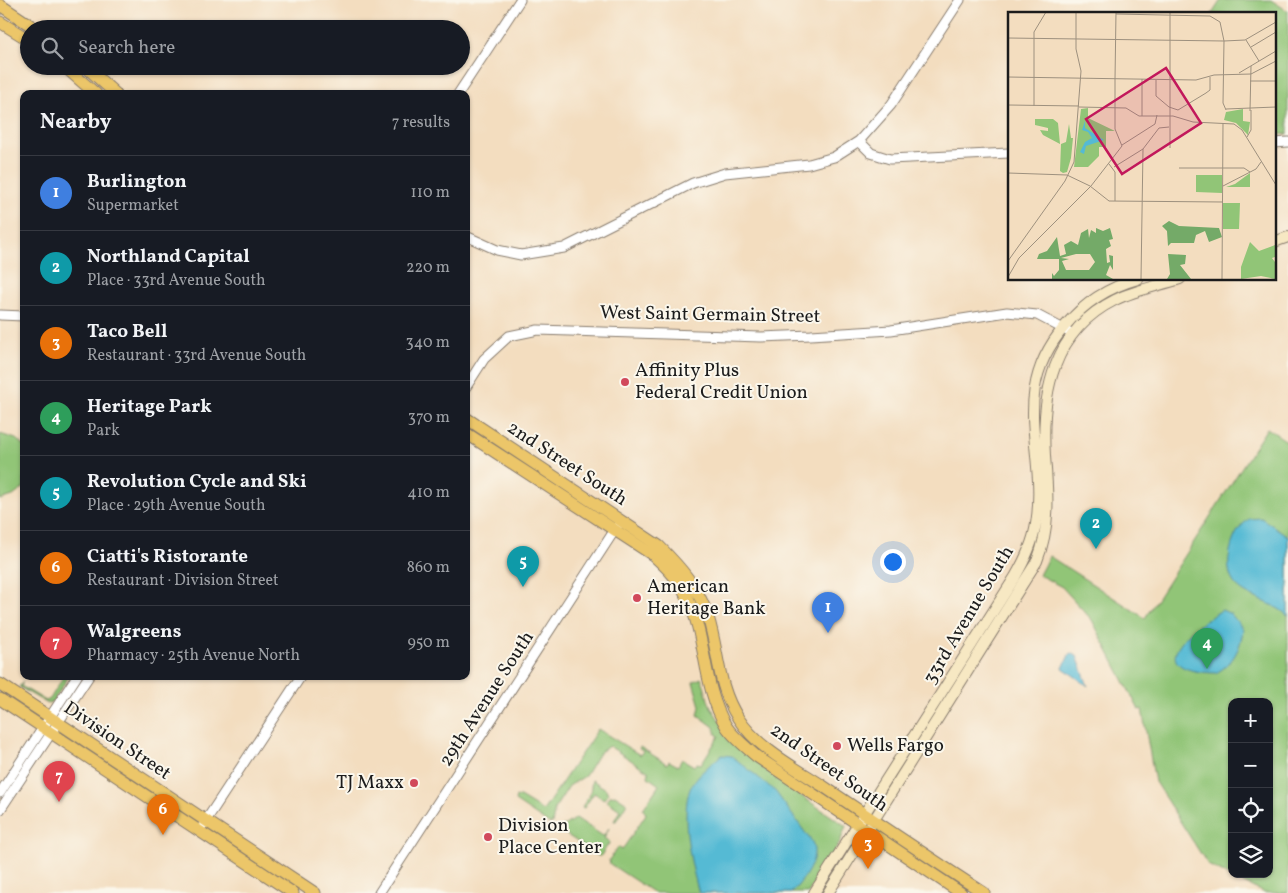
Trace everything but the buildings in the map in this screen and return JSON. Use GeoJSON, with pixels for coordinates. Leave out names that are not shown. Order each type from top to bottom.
{"type":"FeatureCollection","features":[{"type":"Feature","properties":{"kind":"main road"},"geometry":{"type":"LineString","coordinates":[[0,5],[22,20]]}},
{"type":"Feature","properties":{"kind":"main road"},"geometry":{"type":"LineString","coordinates":[[0,22],[20,34]]}},
{"type":"Feature","properties":{"kind":"main road"},"geometry":{"type":"LineString","coordinates":[[74,75],[91,90]]}},
{"type":"Feature","properties":{"kind":"main road"},"geometry":{"type":"LineString","coordinates":[[95,75],[112,90]]}},
{"type":"Feature","properties":{"kind":"main road"},"geometry":{"type":"LineString","coordinates":[[1276,241],[1288,237]]}},
{"type":"Feature","properties":{"kind":"main road"},"geometry":{"type":"LineString","coordinates":[[1064,328],[1092,300],[1136,280]]}},
{"type":"Feature","properties":{"kind":"main road"},"geometry":{"type":"LineString","coordinates":[[1073,334],[1099,310],[1117,299],[1177,280]]}},
{"type":"Feature","properties":{"kind":"main road","name":"33rd Avenue South"},"geometry":{"type":"LineString","coordinates":[[814,893],[1015,577],[1028,552],[1036,523],[1037,509],[1032,426],[1034,391],[1045,358],[1064,328]]}},
{"type":"Feature","properties":{"kind":"main road","name":"33rd Avenue South"},"geometry":{"type":"LineString","coordinates":[[828,893],[1026,582],[1040,555],[1049,513],[1044,430],[1045,401],[1056,364],[1073,334]]}},
{"type":"Feature","properties":{"kind":"main road","name":"2nd Street South"},"geometry":{"type":"LineString","coordinates":[[470,421],[618,526],[666,567],[687,595],[693,611],[710,690],[727,727],[756,756],[961,893]]}},
{"type":"Feature","properties":{"kind":"main road","name":"2nd Street South"},"geometry":{"type":"LineString","coordinates":[[470,435],[618,526],[660,546],[696,588],[708,617],[725,695],[739,719],[753,737],[776,755],[984,893]]}},
{"type":"Feature","properties":{"kind":"main road","name":"Division Street"},"geometry":{"type":"LineString","coordinates":[[0,684],[315,893]]}},
{"type":"Feature","properties":{"kind":"main road","name":"Division Street"},"geometry":{"type":"LineString","coordinates":[[0,700],[293,893]]}},
{"type":"Feature","properties":{"kind":"street"},"geometry":{"type":"LineString","coordinates":[[461,90],[520,0]]}},
{"type":"Feature","properties":{"kind":"street"},"geometry":{"type":"LineString","coordinates":[[470,239],[497,250],[521,255],[564,248],[693,183],[726,173],[809,164],[834,157],[859,141],[891,105],[960,0]]}},
{"type":"Feature","properties":{"kind":"street"},"geometry":{"type":"LineString","coordinates":[[859,141],[871,153],[890,159],[1008,153]]}},
{"type":"Feature","properties":{"kind":"street","name":"West Saint Germain Street"},"geometry":{"type":"LineString","coordinates":[[470,381],[484,359],[509,336],[538,330],[761,337],[891,330],[1007,312],[1037,315],[1073,334]]}},
{"type":"Feature","properties":{"kind":"street"},"geometry":{"type":"LineString","coordinates":[[0,315],[20,316]]}},
{"type":"Feature","properties":{"kind":"street","name":"29th Avenue South"},"geometry":{"type":"LineString","coordinates":[[379,893],[618,526]]}},
{"type":"Feature","properties":{"kind":"street"},"geometry":{"type":"LineString","coordinates":[[53,720],[75,680]]}},
{"type":"Feature","properties":{"kind":"street"},"geometry":{"type":"LineString","coordinates":[[0,793],[53,720],[86,680]]}},
{"type":"Feature","properties":{"kind":"street"},"geometry":{"type":"LineString","coordinates":[[199,831],[298,680]]}},
{"type":"Feature","properties":{"kind":"street"},"geometry":{"type":"LineString","coordinates":[[0,810],[46,730]]}},
{"type":"Feature","properties":{"kind":"green space"},"geometry":{"type":"Polygon","coordinates":[[[1221,0],[1271,0],[1288,11],[1288,134],[1276,135],[1276,12],[1213,12],[1221,0]]]}},
{"type":"Feature","properties":{"kind":"green space"},"geometry":{"type":"Polygon","coordinates":[[[1267,428],[1288,442],[1288,893],[1264,893],[1234,878],[1273,878],[1273,698],[1228,698],[1228,875],[1208,865],[1155,782],[1142,709],[1139,710],[1092,620],[1062,587],[1039,575],[1049,556],[1145,618],[1267,428]]]}},
{"type":"Feature","properties":{"kind":"green space"},"geometry":{"type":"Polygon","coordinates":[[[0,434],[16,439],[20,442],[20,491],[13,496],[0,500],[0,434]]]}},
{"type":"Feature","properties":{"kind":"green space"},"geometry":{"type":"Polygon","coordinates":[[[701,678],[711,707],[738,744],[789,788],[846,826],[840,842],[808,893],[654,893],[610,864],[609,860],[618,847],[622,850],[646,814],[643,809],[659,785],[648,777],[649,772],[609,746],[599,753],[585,776],[569,786],[555,808],[552,824],[549,824],[515,801],[516,797],[520,797],[543,811],[598,729],[640,755],[643,751],[639,749],[640,747],[667,764],[669,761],[678,766],[682,759],[694,766],[697,763],[701,764],[719,736],[716,734],[714,727],[698,715],[700,706],[693,682],[701,678]]]}},
{"type":"Feature","properties":{"kind":"green space"},"geometry":{"type":"Polygon","coordinates":[[[62,680],[66,680],[54,700],[48,704],[19,687],[23,682],[21,686],[46,701],[50,699],[62,680]]]}},
{"type":"Feature","properties":{"kind":"green space"},"geometry":{"type":"Polygon","coordinates":[[[592,780],[606,789],[608,794],[604,799],[594,793],[584,808],[582,807],[590,794],[592,780]]]}},
{"type":"Feature","properties":{"kind":"green space"},"geometry":{"type":"Polygon","coordinates":[[[615,795],[627,803],[616,821],[614,821],[620,810],[607,801],[610,796],[615,795]]]}},
{"type":"Feature","properties":{"kind":"green space"},"geometry":{"type":"Polygon","coordinates":[[[576,818],[603,836],[609,828],[604,838],[610,842],[600,857],[561,831],[562,827],[576,818]]]}},
{"type":"Feature","properties":{"kind":"water"},"geometry":{"type":"Polygon","coordinates":[[[1261,518],[1288,536],[1288,616],[1246,593],[1231,579],[1229,567],[1230,551],[1234,537],[1249,519],[1261,518]]]}},
{"type":"Feature","properties":{"kind":"water"},"geometry":{"type":"Polygon","coordinates":[[[1222,610],[1231,614],[1243,629],[1235,655],[1227,665],[1216,673],[1193,671],[1180,665],[1175,657],[1177,648],[1196,628],[1222,610]]]}},
{"type":"Feature","properties":{"kind":"water"},"geometry":{"type":"Polygon","coordinates":[[[1070,653],[1077,656],[1088,686],[1063,668],[1070,653]]]}},
{"type":"Feature","properties":{"kind":"water"},"geometry":{"type":"Polygon","coordinates":[[[722,755],[732,756],[775,791],[812,842],[814,855],[812,862],[805,876],[791,893],[699,893],[686,826],[687,800],[692,784],[704,770],[722,755]]]}},
{"type":"Feature","properties":{"kind":"place","name":"Affinity Plus Federal Credit Union"},"geometry":{"type":"Point","coordinates":[625,382]}},
{"type":"Feature","properties":{"kind":"place","name":"Northland Capital"},"geometry":{"type":"Point","coordinates":[1096,549]}},
{"type":"Feature","properties":{"kind":"place","name":"Revolution Cycle and Ski"},"geometry":{"type":"Point","coordinates":[523,587]}},
{"type":"Feature","properties":{"kind":"place","name":"American Heritage Bank"},"geometry":{"type":"Point","coordinates":[637,598]}},
{"type":"Feature","properties":{"kind":"place","name":"Burlington"},"geometry":{"type":"Point","coordinates":[828,633]}},
{"type":"Feature","properties":{"kind":"place","name":"Heritage Park"},"geometry":{"type":"Point","coordinates":[1207,669]}},
{"type":"Feature","properties":{"kind":"place","name":"Wells Fargo"},"geometry":{"type":"Point","coordinates":[837,746]}},
{"type":"Feature","properties":{"kind":"place","name":"TJ Maxx"},"geometry":{"type":"Point","coordinates":[414,783]}},
{"type":"Feature","properties":{"kind":"place","name":"Walgreens"},"geometry":{"type":"Point","coordinates":[59,802]}},
{"type":"Feature","properties":{"kind":"place","name":"Ciatti's Ristorante"},"geometry":{"type":"Point","coordinates":[163,835]}},
{"type":"Feature","properties":{"kind":"place","name":"Division Place Center"},"geometry":{"type":"Point","coordinates":[488,837]}},
{"type":"Feature","properties":{"kind":"place","name":"Taco Bell"},"geometry":{"type":"Point","coordinates":[868,869]}}]}
